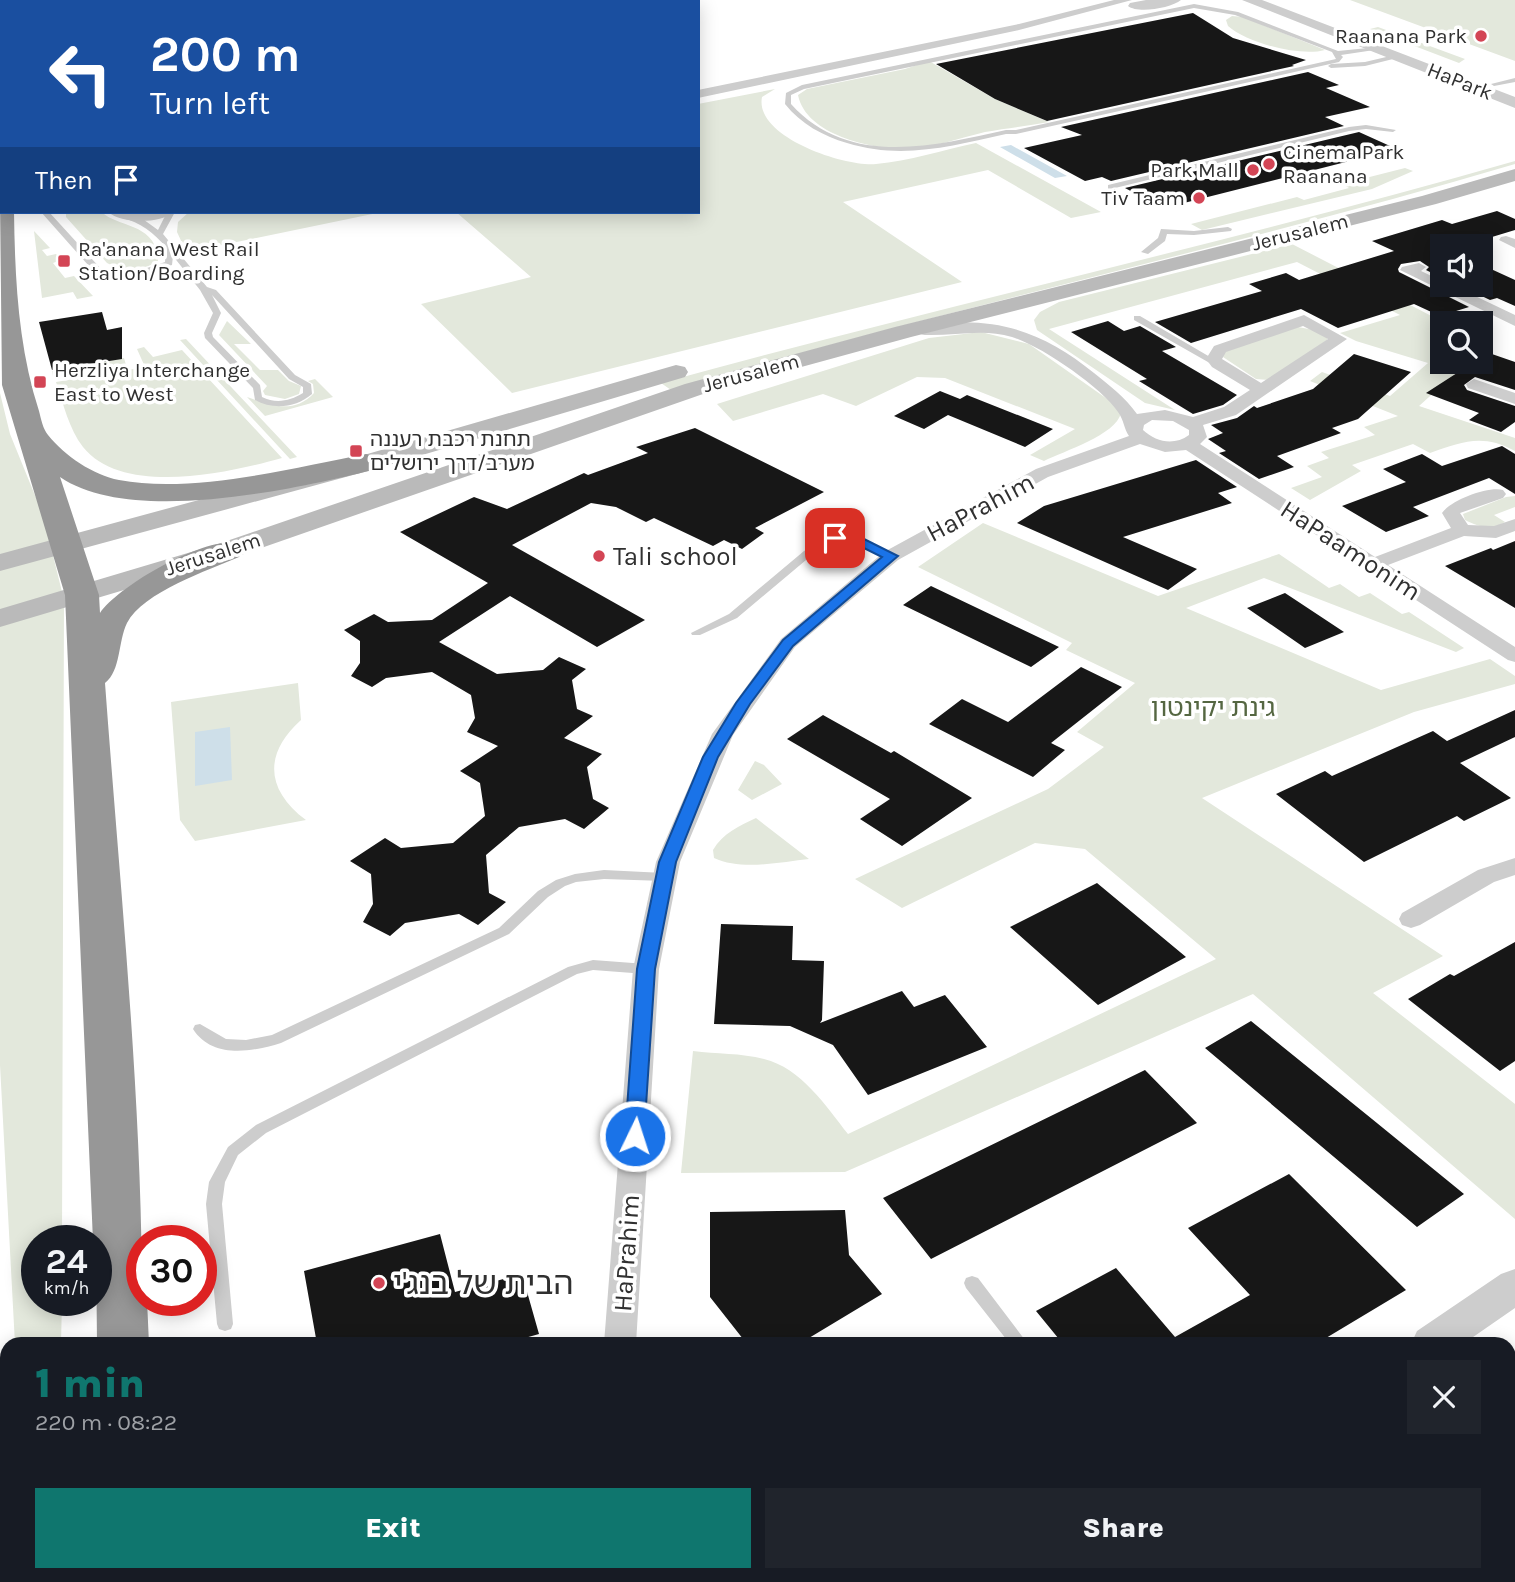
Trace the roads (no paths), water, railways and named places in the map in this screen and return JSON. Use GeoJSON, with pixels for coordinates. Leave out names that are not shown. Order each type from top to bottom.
{"type":"FeatureCollection","features":[{"type":"Feature","properties":{"kind":"highway"},"geometry":{"type":"LineString","coordinates":[[2,214],[2,290],[16,385],[73,597],[87,701],[114,1130],[123,1337]]}},
{"type":"Feature","properties":{"kind":"highway"},"geometry":{"type":"LineString","coordinates":[[31,436],[78,475],[92,482],[121,489],[204,489],[252,484],[366,463]]}},
{"type":"Feature","properties":{"kind":"highway"},"geometry":{"type":"LineString","coordinates":[[87,701],[110,624],[117,612],[130,600],[164,580],[228,550]]}},
{"type":"Feature","properties":{"kind":"main road"},"geometry":{"type":"LineString","coordinates":[[1490,160],[1515,153]]}},
{"type":"Feature","properties":{"kind":"main road","name":"Jerusalem"},"geometry":{"type":"LineString","coordinates":[[0,618],[228,550],[665,397],[903,332],[1515,177]]}},
{"type":"Feature","properties":{"kind":"main road","name":"Jerusalem"},"geometry":{"type":"LineString","coordinates":[[0,563],[366,463],[660,377],[1344,199]]}},
{"type":"Feature","properties":{"kind":"street"},"geometry":{"type":"LineString","coordinates":[[700,94],[1019,27],[1040,26],[1131,3],[1160,0]]}},
{"type":"Feature","properties":{"kind":"street"},"geometry":{"type":"LineString","coordinates":[[1131,3],[1174,0]]}},
{"type":"Feature","properties":{"kind":"street"},"geometry":{"type":"LineString","coordinates":[[1243,0],[1261,1]]}},
{"type":"Feature","properties":{"kind":"street","name":"HaPark"},"geometry":{"type":"LineString","coordinates":[[1261,1],[1515,103]]}},
{"type":"Feature","properties":{"kind":"street","name":"HaPark"},"geometry":{"type":"LineString","coordinates":[[1261,1],[1515,92]]}},
{"type":"Feature","properties":{"kind":"street"},"geometry":{"type":"LineString","coordinates":[[119,214],[144,217],[159,214]]}},
{"type":"Feature","properties":{"kind":"street"},"geometry":{"type":"LineString","coordinates":[[1419,267],[1407,270],[1515,321]]}},
{"type":"Feature","properties":{"kind":"street"},"geometry":{"type":"LineString","coordinates":[[903,332],[979,325],[1021,333],[1043,343],[1122,404],[1137,432],[1167,446],[1195,441],[1199,433],[1191,422],[1230,411],[1263,391],[1339,339],[1304,320],[1227,344],[1215,354],[1214,359],[1218,364],[1263,391]]}},
{"type":"Feature","properties":{"kind":"street"},"geometry":{"type":"LineString","coordinates":[[1474,384],[1515,398]]}},
{"type":"Feature","properties":{"kind":"street","name":"HaPrahim"},"geometry":{"type":"LineString","coordinates":[[620,1337],[646,969],[668,862],[711,757],[743,703],[788,643],[891,556],[1042,473],[1137,432],[1136,421],[1152,415],[1171,415],[1191,422]]}},
{"type":"Feature","properties":{"kind":"street","name":"HaPaamonim"},"geometry":{"type":"LineString","coordinates":[[1188,444],[1515,656]]}},
{"type":"Feature","properties":{"kind":"street"},"geometry":{"type":"LineString","coordinates":[[1462,530],[1453,519],[1451,513],[1454,509],[1497,494]]}},
{"type":"Feature","properties":{"kind":"street"},"geometry":{"type":"LineString","coordinates":[[1374,564],[1462,530],[1496,532],[1515,525]]}},
{"type":"Feature","properties":{"kind":"street"},"geometry":{"type":"LineString","coordinates":[[1411,919],[1486,876],[1515,866]]}},
{"type":"Feature","properties":{"kind":"street"},"geometry":{"type":"LineString","coordinates":[[1441,1337],[1515,1286]]}},
{"type":"Feature","properties":{"kind":"lane"},"geometry":{"type":"LineString","coordinates":[[1338,53],[1339,60],[1332,62],[1016,132],[912,152],[884,152],[825,133],[799,117],[788,104],[788,94],[802,87],[1195,6],[1240,14],[1338,53],[1378,49]]}},
{"type":"Feature","properties":{"kind":"lane"},"geometry":{"type":"LineString","coordinates":[[1105,117],[1339,64],[1365,64],[1399,56]]}},
{"type":"Feature","properties":{"kind":"lane"},"geometry":{"type":"LineString","coordinates":[[1494,84],[1515,80]]}},
{"type":"Feature","properties":{"kind":"lane"},"geometry":{"type":"LineString","coordinates":[[1112,193],[1111,187],[1349,129],[1366,127],[1393,130]]}},
{"type":"Feature","properties":{"kind":"lane"},"geometry":{"type":"LineString","coordinates":[[47,214],[89,263],[107,275],[129,276],[161,268],[169,264],[169,248]]}},
{"type":"Feature","properties":{"kind":"lane"},"geometry":{"type":"LineString","coordinates":[[119,214],[137,219],[159,234],[204,289],[217,313],[208,333],[209,338],[257,387],[258,398],[278,404],[295,401],[307,394],[308,386],[292,377],[213,292],[204,289]]}},
{"type":"Feature","properties":{"kind":"lane"},"geometry":{"type":"LineString","coordinates":[[159,234],[168,214]]}},
{"type":"Feature","properties":{"kind":"lane"},"geometry":{"type":"LineString","coordinates":[[1137,318],[1218,364]]}},
{"type":"Feature","properties":{"kind":"lane"},"geometry":{"type":"LineString","coordinates":[[696,633],[733,616],[808,553],[835,538],[852,537],[891,556]]}},
{"type":"Feature","properties":{"kind":"lane"},"geometry":{"type":"LineString","coordinates":[[200,1029],[205,1036],[227,1045],[250,1046],[276,1039],[504,931],[528,912],[545,892],[563,881],[583,876],[664,877]]}},
{"type":"Feature","properties":{"kind":"lane"},"geometry":{"type":"LineString","coordinates":[[225,1324],[214,1204],[217,1182],[233,1151],[261,1129],[573,970],[593,965],[646,969]]}},
{"type":"Feature","properties":{"kind":"lane"},"geometry":{"type":"LineString","coordinates":[[972,1283],[1014,1337]]}},
{"type":"Feature","properties":{"kind":"place","name":"Raanana Park"},"geometry":{"type":"Point","coordinates":[1481,36]}},
{"type":"Feature","properties":{"kind":"place","name":"Cinema Park Raanana"},"geometry":{"type":"Point","coordinates":[1269,164]}},
{"type":"Feature","properties":{"kind":"place","name":"Park Mall"},"geometry":{"type":"Point","coordinates":[1253,170]}},
{"type":"Feature","properties":{"kind":"place","name":"Tiv Taam"},"geometry":{"type":"Point","coordinates":[1199,198]}},
{"type":"Feature","properties":{"kind":"place","name":"Ra'anana West Rail Station/Boarding"},"geometry":{"type":"Point","coordinates":[64,261]}},
{"type":"Feature","properties":{"kind":"place","name":"Herzliya Interchange East to West"},"geometry":{"type":"Point","coordinates":[40,382]}},
{"type":"Feature","properties":{"kind":"place","name":"תחנת רכבת רעננה מערב/דרך ירושלים"},"geometry":{"type":"Point","coordinates":[356,451]}},
{"type":"Feature","properties":{"kind":"place","name":"Tali school"},"geometry":{"type":"Point","coordinates":[599,556]}},
{"type":"Feature","properties":{"kind":"place","name":"הבית של בנג'י"},"geometry":{"type":"Point","coordinates":[379,1283]}},
{"type":"Feature","properties":{"kind":"park label","name":"גינת יקינטון"},"geometry":{"type":"Point","coordinates":[1213,707]}}]}
